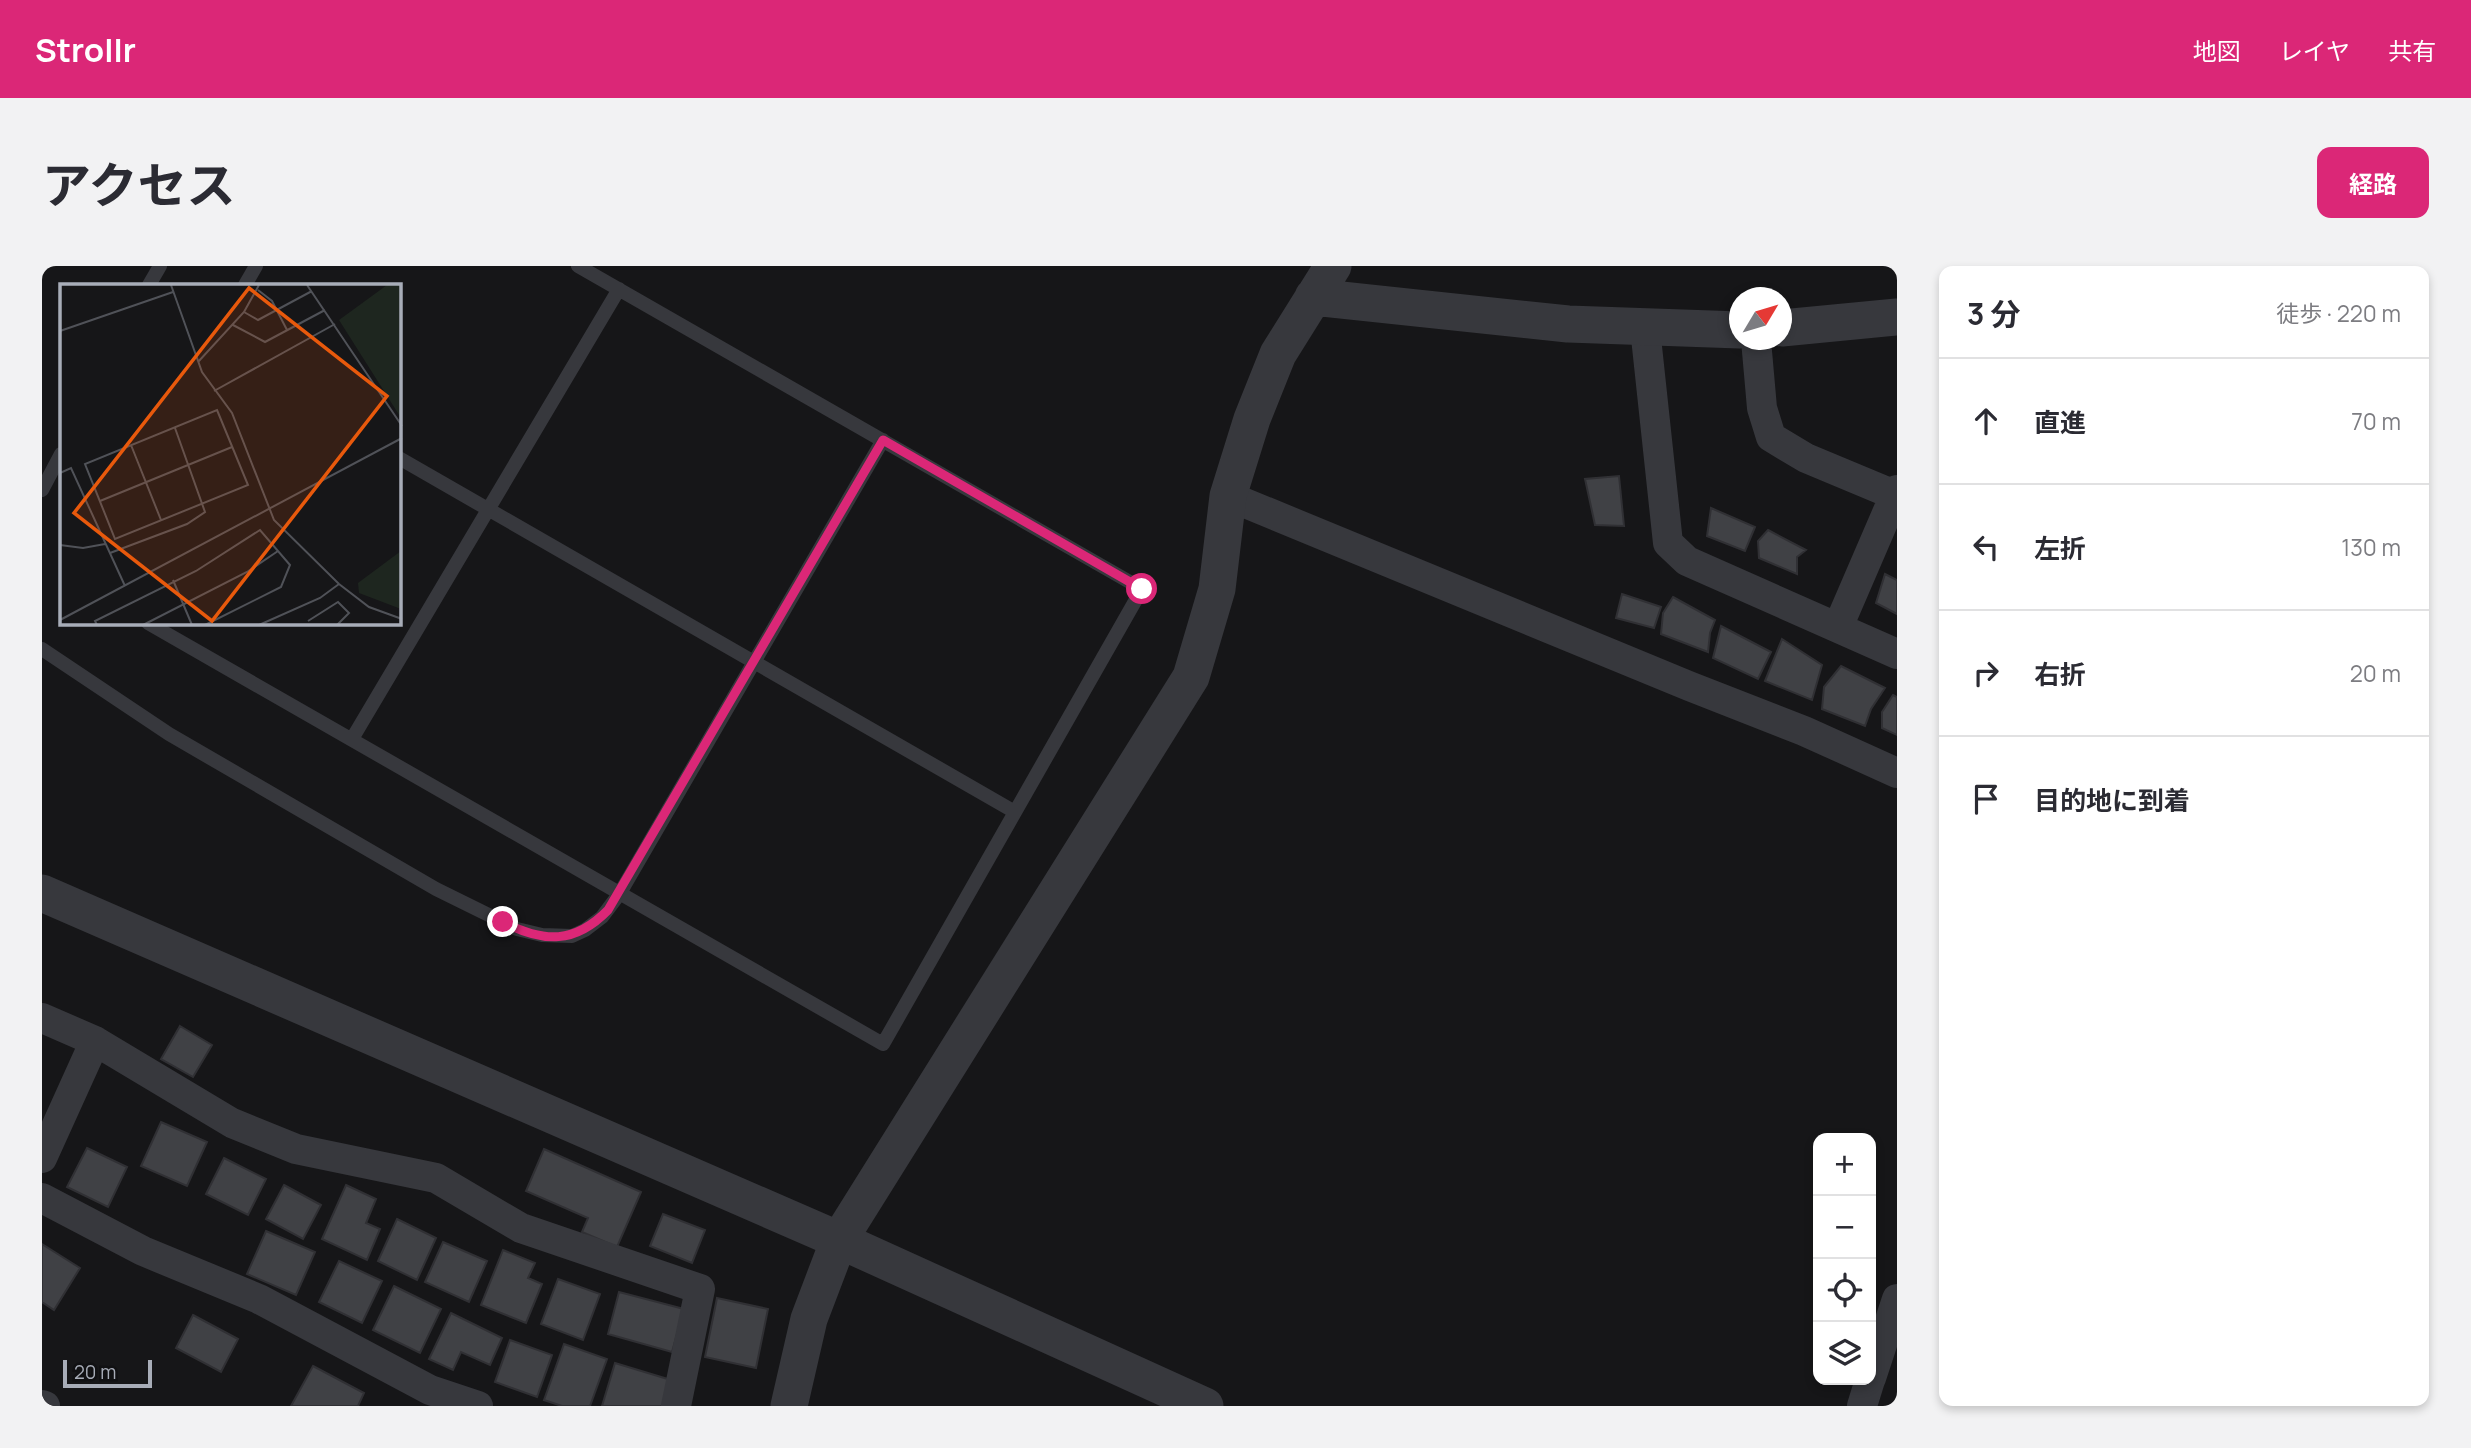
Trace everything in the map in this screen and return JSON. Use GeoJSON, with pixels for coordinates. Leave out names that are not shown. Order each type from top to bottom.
{"type":"FeatureCollection","features":[{"type":"Feature","properties":{"kind":"street"},"geometry":{"type":"LineString","coordinates":[[789,1406],[809,1319],[839,1240],[1191,677],[1217,589],[1228,496],[1252,419],[1278,354],[1333,266]]}},
{"type":"Feature","properties":{"kind":"street"},"geometry":{"type":"LineString","coordinates":[[1313,297],[1568,324],[1729,330]]}},
{"type":"Feature","properties":{"kind":"street"},"geometry":{"type":"LineString","coordinates":[[1792,327],[1897,317]]}},
{"type":"Feature","properties":{"kind":"street"},"geometry":{"type":"LineString","coordinates":[[1645,328],[1668,543],[1687,561],[1897,653]]}},
{"type":"Feature","properties":{"kind":"street"},"geometry":{"type":"LineString","coordinates":[[1757,350],[1762,408],[1771,437],[1806,458],[1896,494],[1838,626]]}},
{"type":"Feature","properties":{"kind":"street"},"geometry":{"type":"LineString","coordinates":[[1228,496],[1804,731],[1897,773]]}},
{"type":"Feature","properties":{"kind":"street"},"geometry":{"type":"LineString","coordinates":[[42,893],[839,1240],[1205,1406]]}},
{"type":"Feature","properties":{"kind":"street"},"geometry":{"type":"LineString","coordinates":[[42,1018],[95,1041],[232,1123],[296,1149],[436,1178],[521,1228],[700,1289],[676,1406]]}},
{"type":"Feature","properties":{"kind":"street"},"geometry":{"type":"LineString","coordinates":[[42,1158],[95,1041]]}},
{"type":"Feature","properties":{"kind":"street"},"geometry":{"type":"LineString","coordinates":[[42,1198],[143,1251],[259,1299],[430,1390],[478,1406]]}},
{"type":"Feature","properties":{"kind":"street"},"geometry":{"type":"LineString","coordinates":[[1876,1364],[1897,1299]]}},
{"type":"Feature","properties":{"kind":"street"},"geometry":{"type":"LineString","coordinates":[[1862,1406],[1869,1385]]}},
{"type":"Feature","properties":{"kind":"lane"},"geometry":{"type":"LineString","coordinates":[[150,284],[160,266]]}},
{"type":"Feature","properties":{"kind":"lane"},"geometry":{"type":"LineString","coordinates":[[246,284],[256,266]]}},
{"type":"Feature","properties":{"kind":"lane"},"geometry":{"type":"LineString","coordinates":[[152,625],[883,1044],[1142,589],[579,266]]}},
{"type":"Feature","properties":{"kind":"lane"},"geometry":{"type":"LineString","coordinates":[[352,739],[619,289]]}},
{"type":"Feature","properties":{"kind":"lane"},"geometry":{"type":"LineString","coordinates":[[42,649],[169,734],[436,890],[517,929],[542,935],[572,936],[602,917],[620,893],[883,440]]}},
{"type":"Feature","properties":{"kind":"lane"},"geometry":{"type":"LineString","coordinates":[[42,490],[60,456]]}},
{"type":"Feature","properties":{"kind":"lane"},"geometry":{"type":"LineString","coordinates":[[401,459],[1015,812]]}},
{"type":"Feature","properties":{"kind":"building"},"geometry":{"type":"Polygon","coordinates":[[[1619,476],[1624,526],[1595,525],[1585,479],[1619,476]]]}},
{"type":"Feature","properties":{"kind":"building"},"geometry":{"type":"Polygon","coordinates":[[[1711,508],[1755,527],[1745,551],[1707,536],[1711,508]]]}},
{"type":"Feature","properties":{"kind":"building"},"geometry":{"type":"Polygon","coordinates":[[[1768,530],[1806,550],[1797,557],[1797,574],[1759,558],[1758,541],[1768,530]]]}},
{"type":"Feature","properties":{"kind":"building"},"geometry":{"type":"Polygon","coordinates":[[[1885,574],[1897,580],[1897,614],[1876,603],[1885,574]]]}},
{"type":"Feature","properties":{"kind":"building"},"geometry":{"type":"Polygon","coordinates":[[[1622,594],[1661,607],[1654,628],[1616,618],[1622,594]]]}},
{"type":"Feature","properties":{"kind":"building"},"geometry":{"type":"Polygon","coordinates":[[[1673,597],[1715,620],[1710,633],[1708,652],[1661,634],[1663,613],[1673,597]]]}},
{"type":"Feature","properties":{"kind":"building"},"geometry":{"type":"Polygon","coordinates":[[[1721,626],[1771,652],[1758,679],[1713,658],[1721,626]]]}},
{"type":"Feature","properties":{"kind":"building"},"geometry":{"type":"Polygon","coordinates":[[[1782,639],[1822,665],[1812,700],[1765,681],[1782,639]]]}},
{"type":"Feature","properties":{"kind":"building"},"geometry":{"type":"Polygon","coordinates":[[[1841,666],[1885,688],[1871,709],[1865,726],[1822,709],[1824,687],[1841,666]]]}},
{"type":"Feature","properties":{"kind":"building"},"geometry":{"type":"Polygon","coordinates":[[[1893,695],[1897,697],[1897,735],[1882,728],[1882,712],[1893,695]]]}},
{"type":"Feature","properties":{"kind":"building"},"geometry":{"type":"Polygon","coordinates":[[[180,1026],[212,1045],[193,1077],[161,1059],[180,1026]]]}},
{"type":"Feature","properties":{"kind":"building"},"geometry":{"type":"Polygon","coordinates":[[[161,1122],[207,1142],[187,1186],[141,1166],[161,1122]]]}},
{"type":"Feature","properties":{"kind":"building"},"geometry":{"type":"Polygon","coordinates":[[[87,1148],[127,1167],[108,1207],[67,1187],[87,1148]]]}},
{"type":"Feature","properties":{"kind":"building"},"geometry":{"type":"Polygon","coordinates":[[[544,1149],[641,1192],[617,1247],[582,1232],[588,1218],[526,1191],[544,1149]]]}},
{"type":"Feature","properties":{"kind":"building"},"geometry":{"type":"Polygon","coordinates":[[[224,1158],[266,1179],[248,1215],[206,1194],[224,1158]]]}},
{"type":"Feature","properties":{"kind":"building"},"geometry":{"type":"Polygon","coordinates":[[[284,1185],[321,1205],[303,1239],[266,1219],[284,1185]]]}},
{"type":"Feature","properties":{"kind":"building"},"geometry":{"type":"Polygon","coordinates":[[[346,1185],[376,1199],[366,1223],[380,1229],[367,1260],[322,1239],[346,1185]]]}},
{"type":"Feature","properties":{"kind":"building"},"geometry":{"type":"Polygon","coordinates":[[[663,1214],[705,1230],[692,1263],[650,1246],[663,1214]]]}},
{"type":"Feature","properties":{"kind":"building"},"geometry":{"type":"Polygon","coordinates":[[[397,1219],[436,1238],[417,1280],[378,1261],[397,1219]]]}},
{"type":"Feature","properties":{"kind":"building"},"geometry":{"type":"Polygon","coordinates":[[[266,1231],[315,1252],[296,1295],[247,1274],[266,1231]]]}},
{"type":"Feature","properties":{"kind":"building"},"geometry":{"type":"Polygon","coordinates":[[[443,1242],[487,1261],[469,1302],[425,1282],[443,1242]]]}},
{"type":"Feature","properties":{"kind":"building"},"geometry":{"type":"Polygon","coordinates":[[[42,1244],[80,1268],[54,1310],[42,1302],[42,1244]]]}},
{"type":"Feature","properties":{"kind":"building"},"geometry":{"type":"Polygon","coordinates":[[[503,1250],[535,1263],[528,1278],[542,1284],[526,1323],[481,1305],[503,1250]]]}},
{"type":"Feature","properties":{"kind":"building"},"geometry":{"type":"Polygon","coordinates":[[[339,1261],[382,1281],[362,1323],[319,1302],[339,1261]]]}},
{"type":"Feature","properties":{"kind":"building"},"geometry":{"type":"Polygon","coordinates":[[[558,1279],[600,1294],[583,1340],[541,1324],[558,1279]]]}},
{"type":"Feature","properties":{"kind":"building"},"geometry":{"type":"Polygon","coordinates":[[[394,1286],[441,1309],[420,1353],[373,1330],[394,1286]]]}},
{"type":"Feature","properties":{"kind":"building"},"geometry":{"type":"Polygon","coordinates":[[[619,1292],[684,1309],[672,1352],[608,1334],[619,1292]]]}},
{"type":"Feature","properties":{"kind":"building"},"geometry":{"type":"Polygon","coordinates":[[[717,1298],[768,1309],[756,1368],[705,1357],[717,1298]]]}},
{"type":"Feature","properties":{"kind":"building"},"geometry":{"type":"Polygon","coordinates":[[[451,1313],[502,1338],[490,1365],[461,1352],[453,1370],[429,1359],[451,1313]]]}},
{"type":"Feature","properties":{"kind":"building"},"geometry":{"type":"Polygon","coordinates":[[[193,1315],[238,1339],[221,1372],[176,1348],[193,1315]]]}},
{"type":"Feature","properties":{"kind":"building"},"geometry":{"type":"Polygon","coordinates":[[[510,1340],[552,1355],[537,1397],[495,1382],[510,1340]]]}},
{"type":"Feature","properties":{"kind":"building"},"geometry":{"type":"Polygon","coordinates":[[[564,1344],[607,1359],[590,1406],[562,1406],[544,1400],[564,1344]]]}},
{"type":"Feature","properties":{"kind":"building"},"geometry":{"type":"Polygon","coordinates":[[[615,1363],[671,1380],[663,1406],[602,1406],[615,1363]]]}},
{"type":"Feature","properties":{"kind":"building"},"geometry":{"type":"Polygon","coordinates":[[[313,1366],[364,1393],[358,1406],[291,1406],[313,1366]]]}},
{"type":"Feature","properties":{"kind":"route"},"geometry":{"type":"LineString","coordinates":[[503,922],[527,932],[557,937],[572,936],[585,930],[608,910],[883,440],[1142,589]]}}]}
